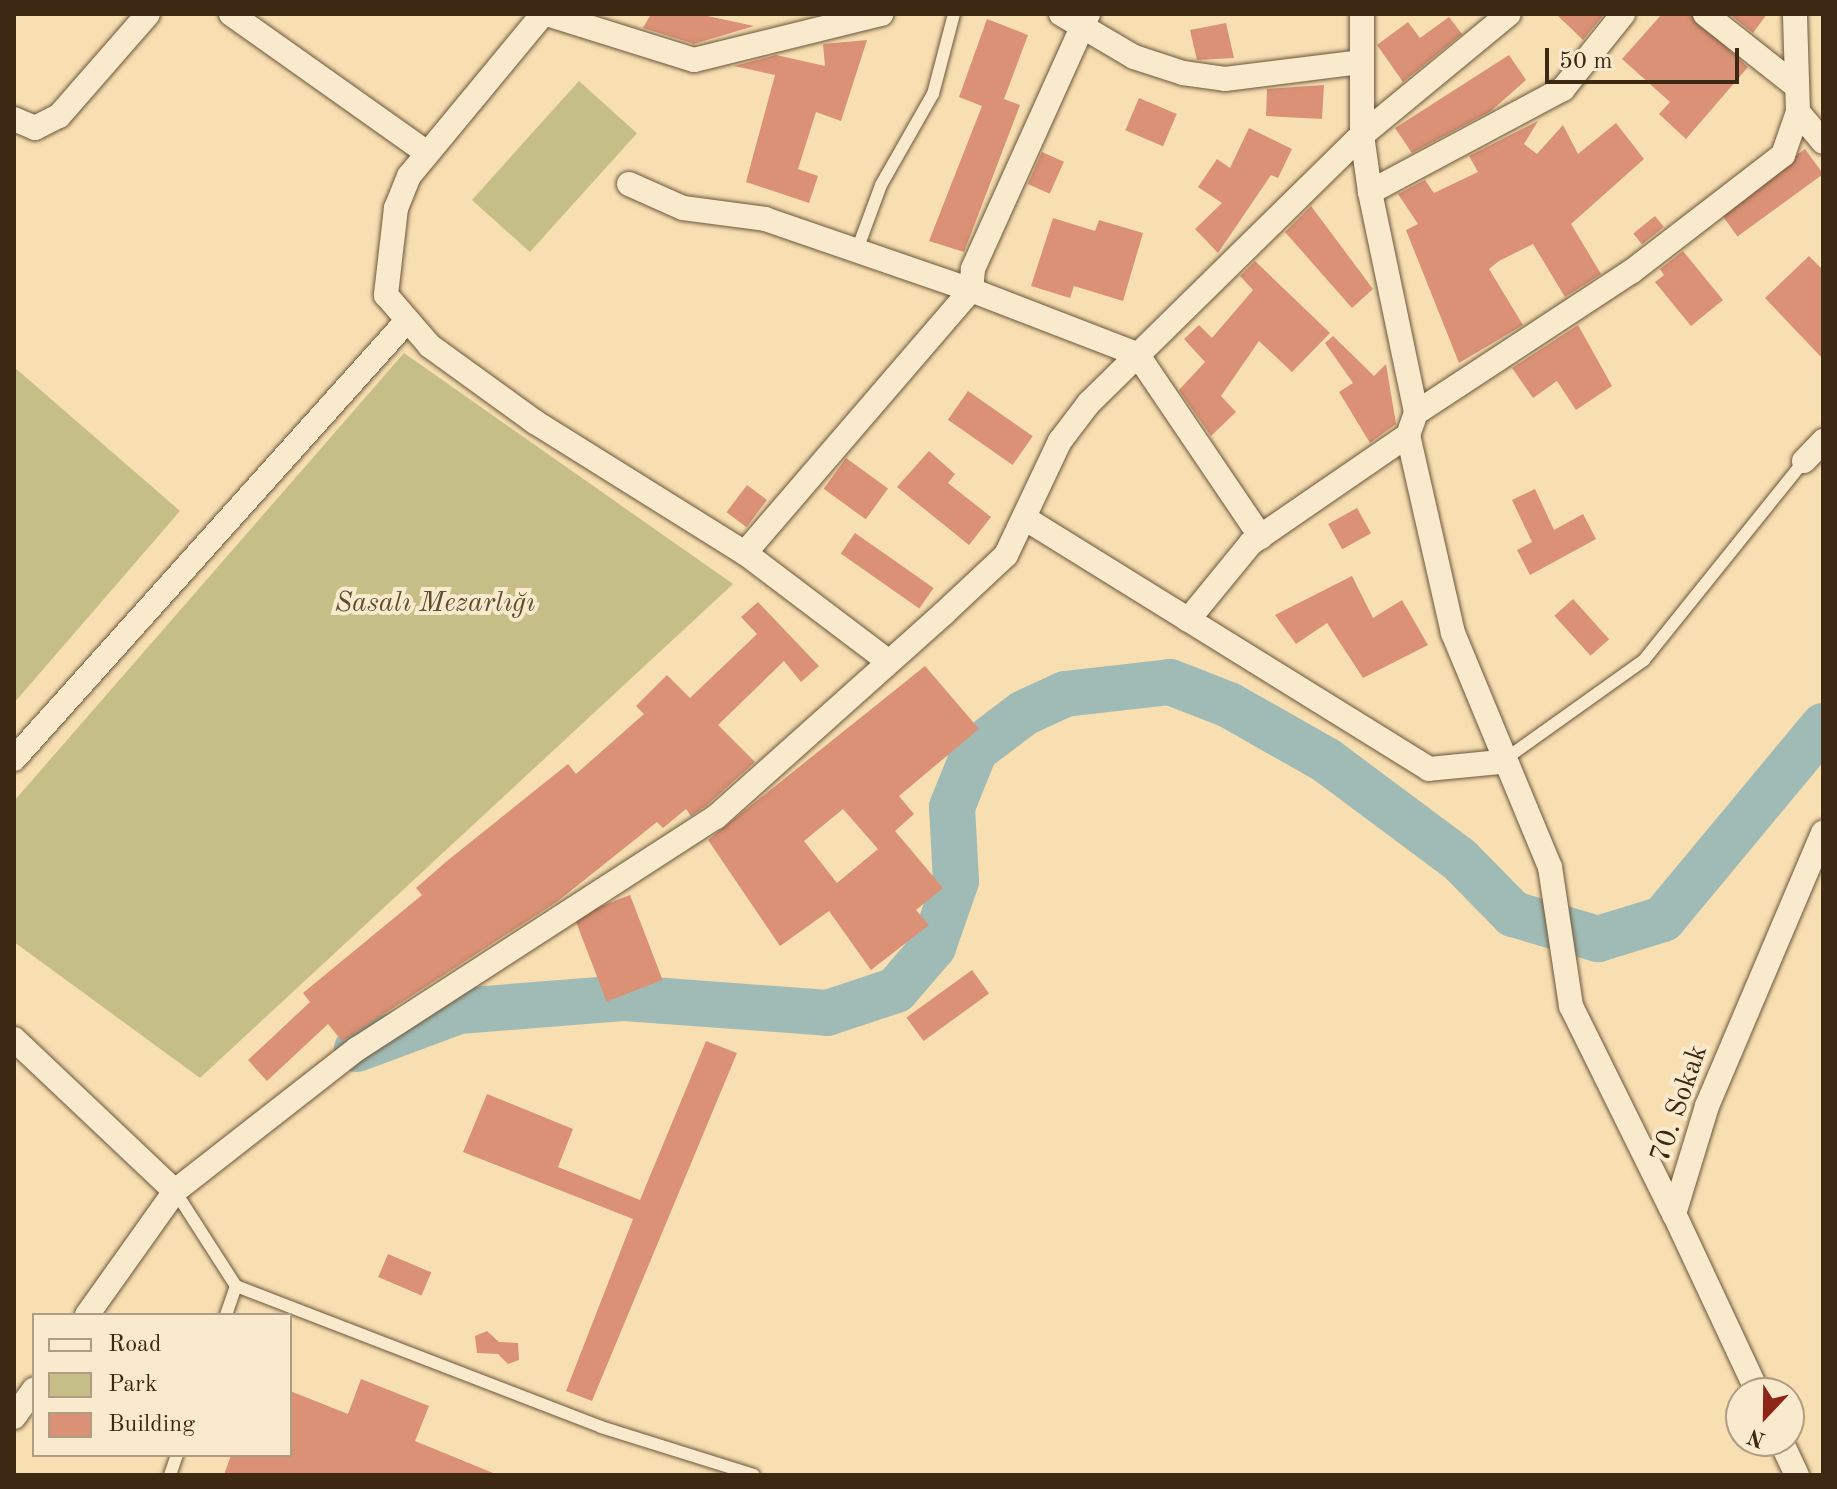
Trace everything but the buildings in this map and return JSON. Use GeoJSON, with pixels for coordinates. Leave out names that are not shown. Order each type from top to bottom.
{"type":"FeatureCollection","features":[{"type":"Feature","properties":{"kind":"street"},"geometry":{"type":"LineString","coordinates":[[14,119],[35,128],[59,116],[148,14]]}},
{"type":"Feature","properties":{"kind":"street"},"geometry":{"type":"LineString","coordinates":[[231,14],[427,153]]}},
{"type":"Feature","properties":{"kind":"street"},"geometry":{"type":"LineString","coordinates":[[881,14],[694,60],[545,14],[427,153],[396,208],[386,295],[405,323],[535,422],[745,553],[888,661]]}},
{"type":"Feature","properties":{"kind":"street"},"geometry":{"type":"LineString","coordinates":[[1061,14],[1084,22],[1134,57],[1225,79],[1362,62]]}},
{"type":"Feature","properties":{"kind":"street"},"geometry":{"type":"LineString","coordinates":[[1362,14],[1362,135],[1370,192],[1453,633],[1501,762],[1550,867],[1557,898],[1559,948],[1571,1006],[1750,1377]]}},
{"type":"Feature","properties":{"kind":"street"},"geometry":{"type":"LineString","coordinates":[[88,1313],[175,1191],[357,1049],[716,817],[1006,555],[1026,519],[1060,441],[1137,354],[1362,135],[1509,14]]}},
{"type":"Feature","properties":{"kind":"street"},"geometry":{"type":"LineString","coordinates":[[1370,192],[1563,89],[1623,14]]}},
{"type":"Feature","properties":{"kind":"street"},"geometry":{"type":"LineString","coordinates":[[1705,14],[1795,85]]}},
{"type":"Feature","properties":{"kind":"street"},"geometry":{"type":"LineString","coordinates":[[1188,620],[1261,537],[1412,424],[1631,272],[1783,155],[1798,112],[1795,14]]}},
{"type":"Feature","properties":{"kind":"street"},"geometry":{"type":"LineString","coordinates":[[745,553],[971,290],[973,269],[1084,22]]}},
{"type":"Feature","properties":{"kind":"street"},"geometry":{"type":"LineString","coordinates":[[1798,112],[1823,142]]}},
{"type":"Feature","properties":{"kind":"street"},"geometry":{"type":"LineString","coordinates":[[629,184],[683,208],[765,219],[971,290],[1137,354],[1261,537]]}},
{"type":"Feature","properties":{"kind":"street"},"geometry":{"type":"LineString","coordinates":[[14,759],[405,323]]}},
{"type":"Feature","properties":{"kind":"street"},"geometry":{"type":"LineString","coordinates":[[1804,461],[1823,441]]}},
{"type":"Feature","properties":{"kind":"street"},"geometry":{"type":"LineString","coordinates":[[1026,519],[1429,769],[1501,762]]}},
{"type":"Feature","properties":{"kind":"street","name":"70. Sokak"},"geometry":{"type":"LineString","coordinates":[[1674,1214],[1707,1106],[1823,833]]}},
{"type":"Feature","properties":{"kind":"street"},"geometry":{"type":"LineString","coordinates":[[14,1039],[175,1191]]}},
{"type":"Feature","properties":{"kind":"street"},"geometry":{"type":"LineString","coordinates":[[14,1417],[32,1392]]}},
{"type":"Feature","properties":{"kind":"lane"},"geometry":{"type":"LineString","coordinates":[[857,250],[881,185],[933,94],[954,14]]}},
{"type":"Feature","properties":{"kind":"lane"},"geometry":{"type":"LineString","coordinates":[[1501,762],[1644,660],[1804,461]]}},
{"type":"Feature","properties":{"kind":"lane"},"geometry":{"type":"LineString","coordinates":[[175,1191],[236,1286],[601,1427],[754,1475]]}},
{"type":"Feature","properties":{"kind":"lane"},"geometry":{"type":"LineString","coordinates":[[227,1313],[236,1286]]}},
{"type":"Feature","properties":{"kind":"green space"},"geometry":{"type":"Polygon","coordinates":[[[579,81],[637,133],[530,252],[472,200],[579,81]]]}},
{"type":"Feature","properties":{"kind":"green space","name":"Sasalı Mezarlığı"},"geometry":{"type":"Polygon","coordinates":[[[404,353],[733,584],[200,1078],[14,942],[14,801],[404,353]]]}},
{"type":"Feature","properties":{"kind":"green space"},"geometry":{"type":"Polygon","coordinates":[[[14,367],[180,511],[14,703],[14,367]]]}},
{"type":"Feature","properties":{"kind":"waterway"},"geometry":{"type":"LineString","coordinates":[[357,1049],[459,1011],[625,998],[827,1013],[896,990],[933,947],[956,881],[952,807],[975,750],[1024,713],[1065,694],[1170,682],[1229,705],[1326,760],[1460,860],[1513,914],[1598,939],[1663,919],[1823,726]]}}]}
